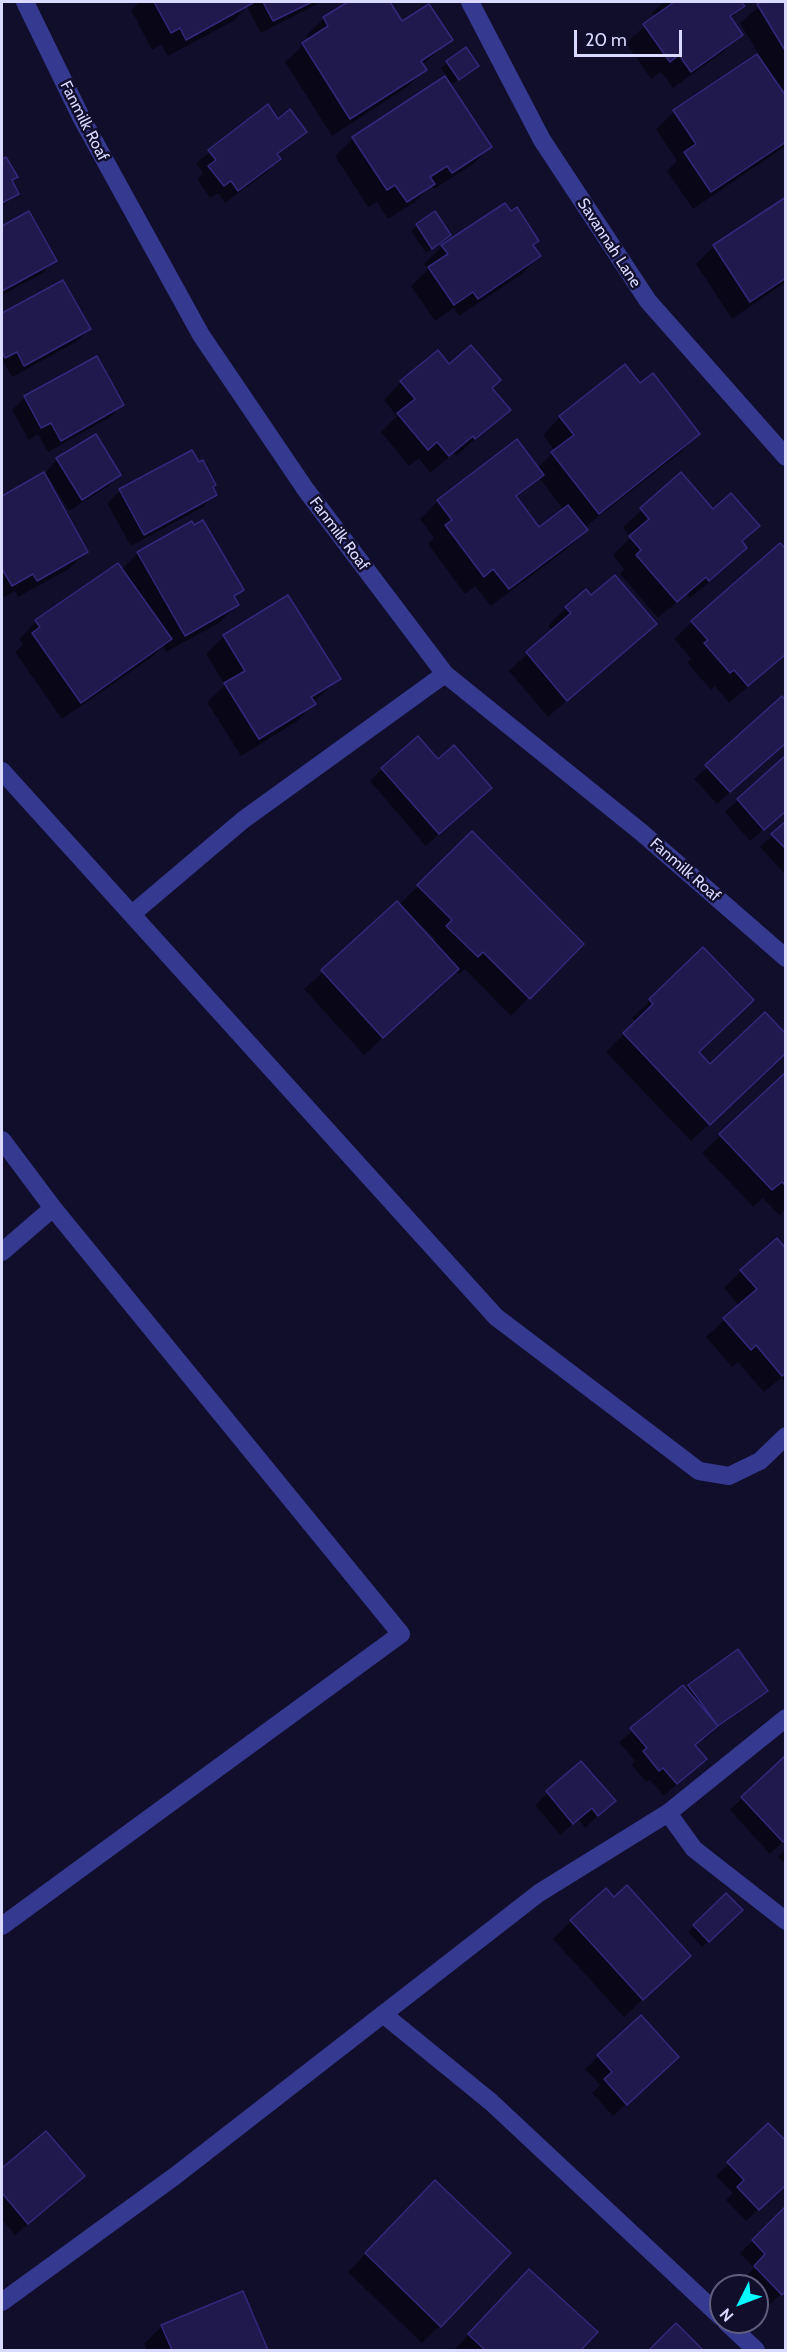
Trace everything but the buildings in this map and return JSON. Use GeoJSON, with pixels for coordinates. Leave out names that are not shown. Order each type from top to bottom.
{"type":"FeatureCollection","features":[{"type":"Feature","properties":{"kind":"street","name":"Fanmilk Roaf"},"geometry":{"type":"LineString","coordinates":[[26,2],[81,119],[201,335],[306,490],[445,674],[641,832],[786,958]]}},
{"type":"Feature","properties":{"kind":"street","name":"Savannah Lane"},"geometry":{"type":"LineString","coordinates":[[470,2],[542,140],[648,302],[785,454]]}},
{"type":"Feature","properties":{"kind":"street"},"geometry":{"type":"LineString","coordinates":[[132,914],[243,820],[445,674]]}},
{"type":"Feature","properties":{"kind":"street"},"geometry":{"type":"LineString","coordinates":[[2,771],[328,1135],[495,1317],[699,1471],[729,1476],[760,1461],[786,1436]]}},
{"type":"Feature","properties":{"kind":"street"},"geometry":{"type":"LineString","coordinates":[[2,1140],[53,1208],[401,1634],[5,1917]]}},
{"type":"Feature","properties":{"kind":"street"},"geometry":{"type":"LineString","coordinates":[[2,1252],[53,1208]]}},
{"type":"Feature","properties":{"kind":"street"},"geometry":{"type":"LineString","coordinates":[[2,2302],[175,2176],[539,1893],[668,1813],[786,1718]]}},
{"type":"Feature","properties":{"kind":"street"},"geometry":{"type":"LineString","coordinates":[[668,1813],[694,1850],[786,1921]]}},
{"type":"Feature","properties":{"kind":"street"},"geometry":{"type":"LineString","coordinates":[[383,2014],[491,2102],[709,2306]]}},
{"type":"Feature","properties":{"kind":"street"},"geometry":{"type":"LineString","coordinates":[[739,2334],[756,2350]]}}]}
